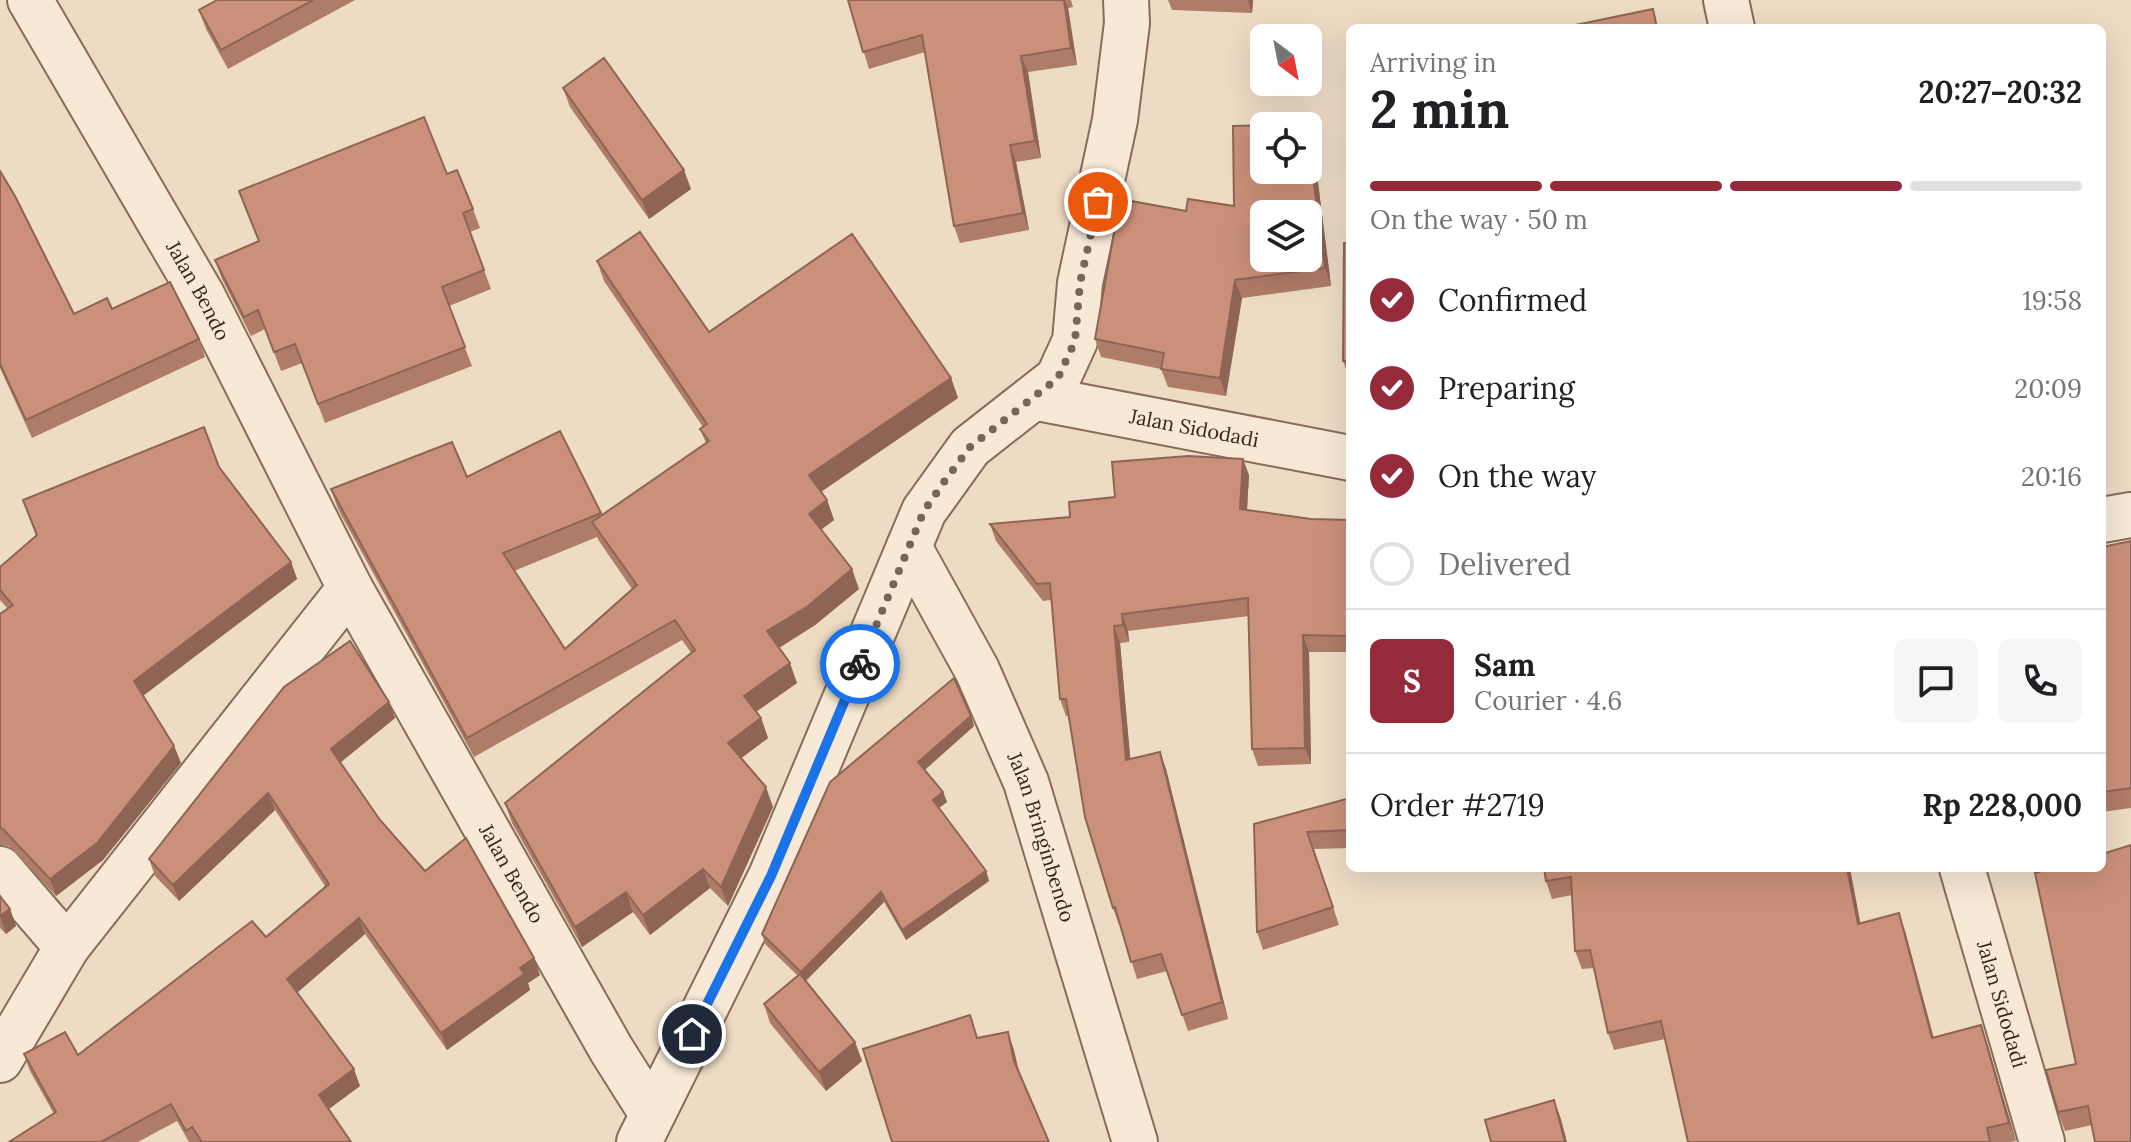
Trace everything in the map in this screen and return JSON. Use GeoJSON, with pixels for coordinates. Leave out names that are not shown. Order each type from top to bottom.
{"type":"FeatureCollection","features":[{"type":"Feature","properties":{"kind":"street","name":"Jalan Bendo"},"geometry":{"type":"LineString","coordinates":[[30,0],[202,295],[350,588],[611,1049],[645,1128]]}},
{"type":"Feature","properties":{"kind":"street"},"geometry":{"type":"LineString","coordinates":[[645,1128],[771,876],[924,511],[970,447],[1037,398],[1058,378],[1075,341],[1080,283],[1115,120],[1127,23],[1126,0]]}},
{"type":"Feature","properties":{"kind":"street"},"geometry":{"type":"LineString","coordinates":[[1726,0],[1731,24]]}},
{"type":"Feature","properties":{"kind":"street","name":"Jalan Sidodadi"},"geometry":{"type":"LineString","coordinates":[[1037,398],[1346,457]]}},
{"type":"Feature","properties":{"kind":"street"},"geometry":{"type":"LineString","coordinates":[[2106,519],[2131,515]]}},
{"type":"Feature","properties":{"kind":"street","name":"Jalan Bringinbendo"},"geometry":{"type":"LineString","coordinates":[[909,547],[977,670],[1026,782],[1135,1142]]}},
{"type":"Feature","properties":{"kind":"street"},"geometry":{"type":"LineString","coordinates":[[0,1060],[67,947],[350,588]]}},
{"type":"Feature","properties":{"kind":"street"},"geometry":{"type":"LineString","coordinates":[[0,869],[67,947]]}},
{"type":"Feature","properties":{"kind":"street","name":"Jalan Sidodadi"},"geometry":{"type":"LineString","coordinates":[[1963,872],[2042,1142]]}},
{"type":"Feature","properties":{"kind":"building"},"geometry":{"type":"Polygon","coordinates":[[[217,0],[313,0],[221,50],[199,10],[217,0]]]}},
{"type":"Feature","properties":{"kind":"building"},"geometry":{"type":"Polygon","coordinates":[[[848,0],[1064,0],[1071,48],[1021,56],[1035,141],[1010,145],[1023,213],[954,226],[922,35],[863,52],[848,0]]]}},
{"type":"Feature","properties":{"kind":"building"},"geometry":{"type":"Polygon","coordinates":[[[1653,9],[1656,24],[1580,24],[1653,9]]]}},
{"type":"Feature","properties":{"kind":"building"},"geometry":{"type":"Polygon","coordinates":[[[604,58],[684,170],[642,200],[563,88],[604,58]]]}},
{"type":"Feature","properties":{"kind":"building"},"geometry":{"type":"Polygon","coordinates":[[[424,117],[447,174],[457,170],[473,209],[463,213],[484,270],[442,287],[465,347],[318,404],[295,344],[274,352],[258,310],[244,317],[215,260],[259,241],[239,191],[424,117]]]}},
{"type":"Feature","properties":{"kind":"building"},"geometry":{"type":"Polygon","coordinates":[[[1233,126],[1250,126],[1250,184],[1314,184],[1316,200],[1250,200],[1250,272],[1295,272],[1235,280],[1220,378],[1161,369],[1164,353],[1095,339],[1120,199],[1186,211],[1188,199],[1234,206],[1233,126]]]}},
{"type":"Feature","properties":{"kind":"building"},"geometry":{"type":"Polygon","coordinates":[[[0,171],[74,314],[107,298],[112,309],[170,282],[199,339],[26,420],[0,364],[0,171]]]}},
{"type":"Feature","properties":{"kind":"building"},"geometry":{"type":"Polygon","coordinates":[[[640,232],[709,332],[852,234],[951,378],[809,475],[827,500],[809,514],[852,569],[808,606],[767,631],[790,663],[744,696],[761,718],[728,743],[766,787],[721,887],[703,869],[643,915],[626,892],[575,927],[505,803],[695,650],[675,620],[467,738],[331,489],[452,442],[467,477],[560,431],[601,513],[503,553],[565,649],[637,585],[592,522],[709,441],[700,429],[707,424],[597,261],[640,232]]]}},
{"type":"Feature","properties":{"kind":"building"},"geometry":{"type":"Polygon","coordinates":[[[1344,243],[1346,243],[1346,361],[1343,361],[1344,243]]]}},
{"type":"Feature","properties":{"kind":"building"},"geometry":{"type":"Polygon","coordinates":[[[204,427],[219,467],[291,562],[134,681],[174,746],[97,843],[50,879],[0,828],[0,614],[13,605],[0,590],[0,567],[37,535],[23,500],[204,427]]]}},
{"type":"Feature","properties":{"kind":"building"},"geometry":{"type":"Polygon","coordinates":[[[1188,456],[1243,459],[1240,509],[1311,519],[1346,520],[1346,636],[1303,635],[1305,748],[1252,749],[1248,598],[1122,614],[1123,625],[1114,626],[1126,760],[1160,752],[1222,1002],[1182,1015],[1161,954],[1131,962],[1085,817],[1066,699],[1060,699],[1050,583],[1037,584],[990,524],[1070,517],[1069,502],[1115,497],[1112,462],[1188,456]]]}},
{"type":"Feature","properties":{"kind":"building"},"geometry":{"type":"Polygon","coordinates":[[[2131,541],[2131,788],[2106,791],[2106,546],[2131,541]]]}},
{"type":"Feature","properties":{"kind":"building"},"geometry":{"type":"Polygon","coordinates":[[[350,641],[389,702],[331,749],[380,820],[425,871],[466,838],[534,958],[520,968],[524,974],[441,1033],[359,918],[287,979],[354,1069],[319,1095],[351,1142],[202,1142],[192,1127],[186,1131],[171,1104],[101,1142],[9,1142],[56,1112],[24,1054],[65,1032],[78,1055],[252,921],[266,937],[329,884],[268,793],[173,885],[149,859],[284,687],[350,641]]]}},
{"type":"Feature","properties":{"kind":"building"},"geometry":{"type":"Polygon","coordinates":[[[954,678],[971,716],[918,762],[943,792],[933,800],[986,871],[902,930],[881,892],[801,972],[762,934],[830,782],[954,678]]]}},
{"type":"Feature","properties":{"kind":"building"},"geometry":{"type":"Polygon","coordinates":[[[1346,799],[1346,830],[1307,832],[1333,907],[1257,932],[1254,824],[1346,799]]]}},
{"type":"Feature","properties":{"kind":"building"},"geometry":{"type":"Polygon","coordinates":[[[2131,845],[2131,1142],[2095,1142],[2088,1106],[2058,1112],[2046,1070],[2076,1064],[2035,873],[2106,872],[2106,853],[2131,845]]]}},
{"type":"Feature","properties":{"kind":"building"},"geometry":{"type":"Polygon","coordinates":[[[1545,872],[1848,872],[1858,924],[1899,913],[1932,1038],[1981,1025],[2009,1123],[1987,1128],[1990,1142],[1688,1142],[1661,1021],[1608,1033],[1590,950],[1575,951],[1571,877],[1546,881],[1545,872]]]}},
{"type":"Feature","properties":{"kind":"building"},"geometry":{"type":"Polygon","coordinates":[[[0,896],[10,909],[0,916],[0,896]]]}},
{"type":"Feature","properties":{"kind":"building"},"geometry":{"type":"Polygon","coordinates":[[[800,974],[855,1042],[819,1072],[764,1004],[800,974]]]}},
{"type":"Feature","properties":{"kind":"building"},"geometry":{"type":"Polygon","coordinates":[[[970,1015],[977,1038],[1008,1032],[1014,1061],[1049,1142],[892,1142],[863,1049],[970,1015]]]}},
{"type":"Feature","properties":{"kind":"building"},"geometry":{"type":"Polygon","coordinates":[[[1554,1100],[1565,1142],[1491,1142],[1485,1120],[1554,1100]]]}},
{"type":"Feature","properties":{"kind":"way so far"},"geometry":{"type":"LineString","coordinates":[[860,664],[924,511],[944,482],[970,447],[1037,398],[1058,378],[1075,341],[1080,283],[1098,202]]}},
{"type":"Feature","properties":{"kind":"route"},"geometry":{"type":"LineString","coordinates":[[692,1034],[771,876],[860,664]]}}]}
